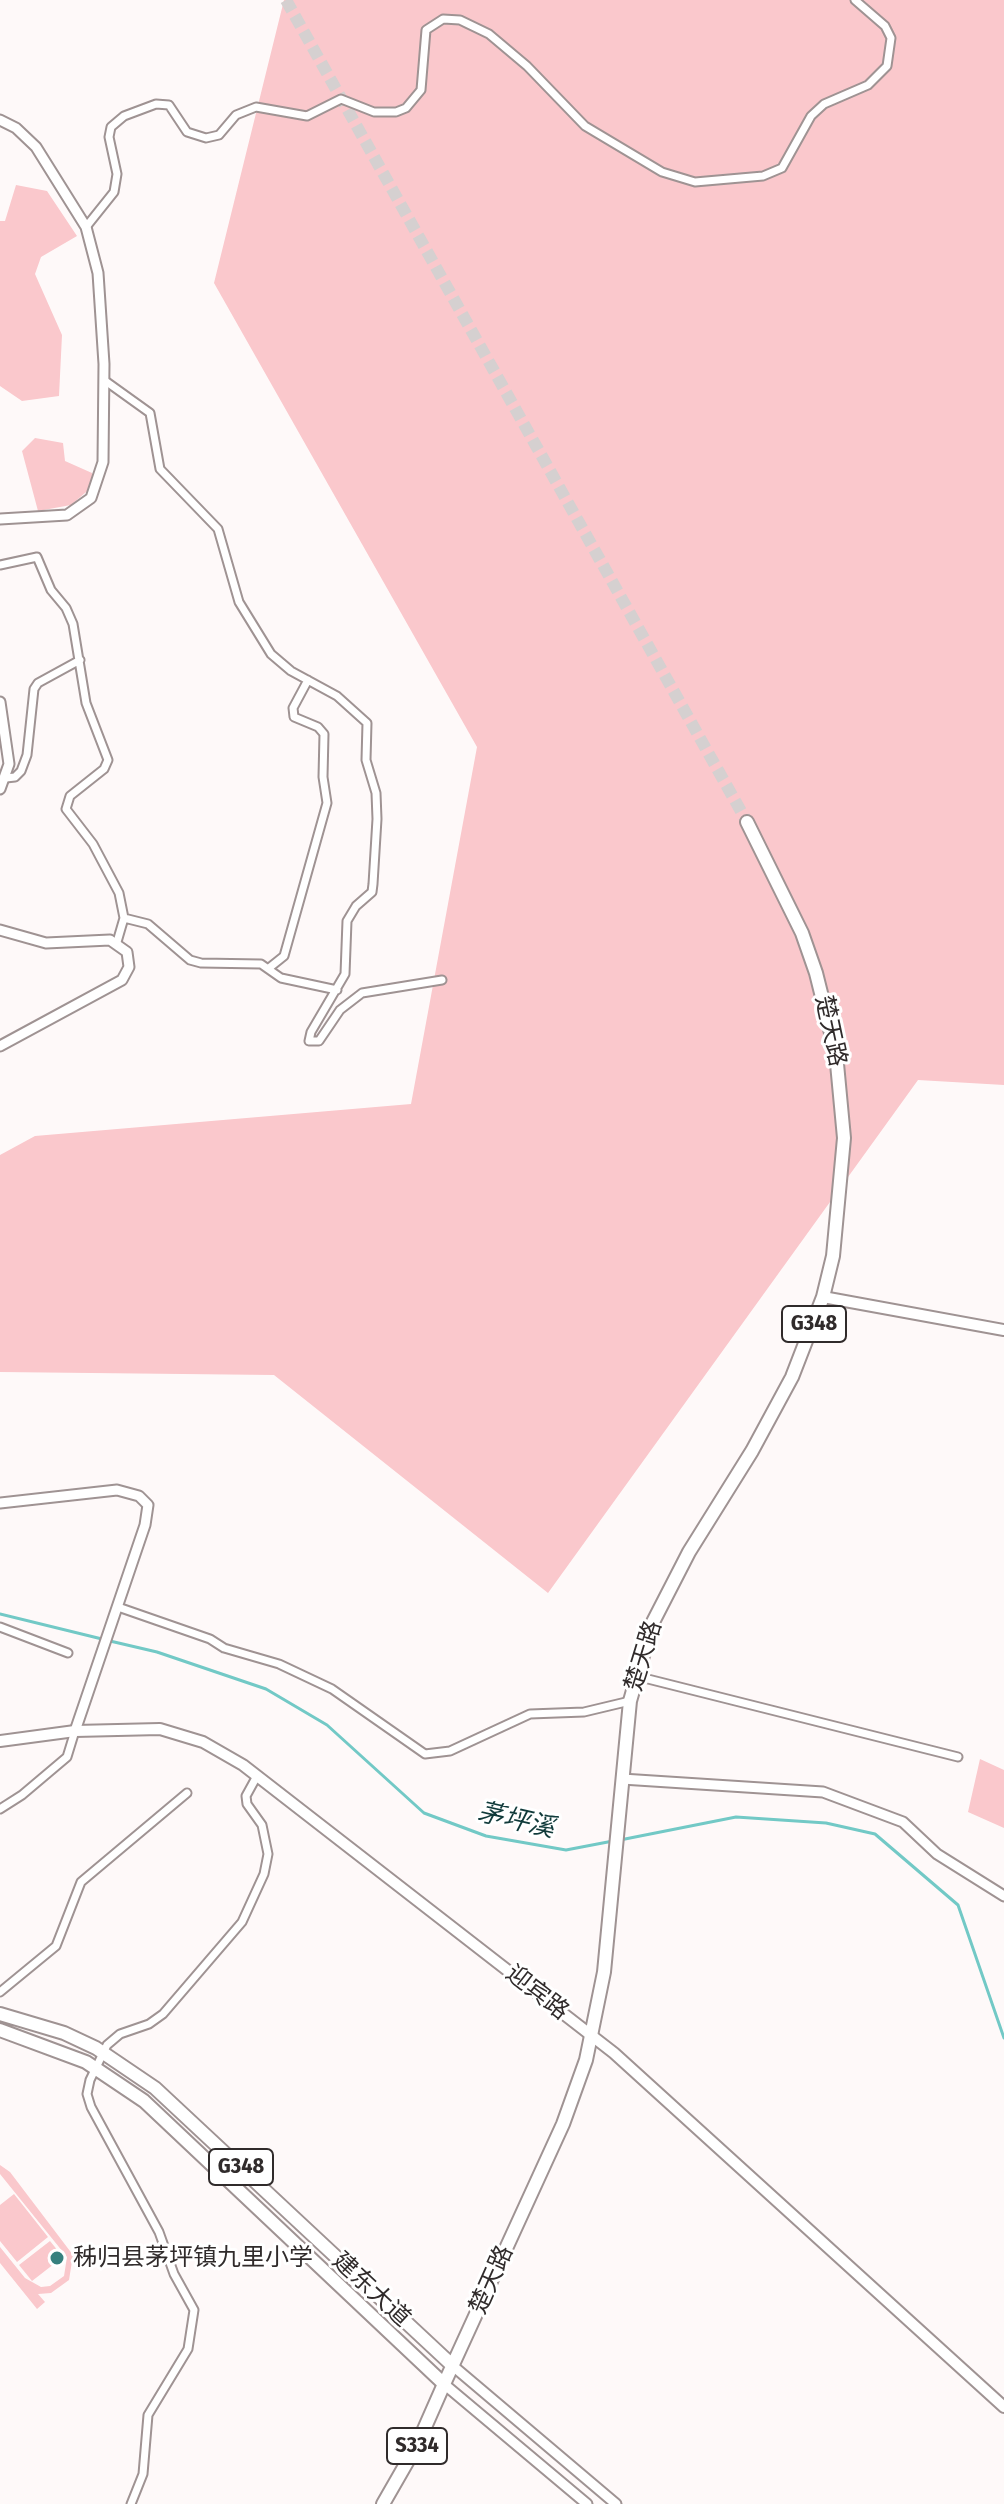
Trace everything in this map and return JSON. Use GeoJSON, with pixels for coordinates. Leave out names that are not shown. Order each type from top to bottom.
{"type":"FeatureCollection","features":[{"type":"Feature","properties":{"kind":"main road","name":"楚天路"},"geometry":{"type":"LineString","coordinates":[[383,2504],[418,2443],[563,2124],[593,2036],[604,1972],[630,1701],[652,1624],[669,1587],[773,1415],[798,1364],[823,1297],[833,1256],[843,1177],[843,1109],[836,1053],[816,973],[802,933],[747,822]]}},
{"type":"Feature","properties":{"kind":"main road"},"geometry":{"type":"LineString","coordinates":[[823,1297],[1004,1330]]}},
{"type":"Feature","properties":{"kind":"main road","name":"迎宾路"},"geometry":{"type":"LineString","coordinates":[[0,1741],[75,1731],[139,1728],[182,1734],[223,1752],[593,2036],[1004,2407]]}},
{"type":"Feature","properties":{"kind":"main road","name":"建东大道"},"geometry":{"type":"LineString","coordinates":[[0,2014],[64,2033],[103,2052],[155,2088],[453,2366]]}},
{"type":"Feature","properties":{"kind":"main road","name":"建东大道"},"geometry":{"type":"LineString","coordinates":[[0,2030],[55,2048],[95,2067],[144,2101],[444,2384]]}},
{"type":"Feature","properties":{"kind":"street"},"geometry":{"type":"LineString","coordinates":[[86,227],[114,192],[117,174],[109,137],[111,127],[124,116],[163,103],[175,109],[187,132],[206,138],[219,135],[236,115],[256,107],[307,116],[341,99],[374,112],[396,112],[406,108],[421,90],[426,30],[443,19],[460,20],[489,34],[527,66],[585,126],[662,172],[695,182],[763,176],[782,168],[811,116],[824,104],[868,85],[887,66],[891,38],[885,26],[855,0]]}},
{"type":"Feature","properties":{"kind":"street"},"geometry":{"type":"LineString","coordinates":[[0,120],[16,128],[36,147],[86,227],[98,273],[104,380],[103,462],[100,481],[91,498],[67,515],[0,519]]}},
{"type":"Feature","properties":{"kind":"street"},"geometry":{"type":"LineString","coordinates":[[104,380],[150,413],[160,469],[218,529],[239,602],[271,654],[337,696],[367,723],[366,760],[376,793],[372,892],[356,906],[347,921],[345,974],[311,1032],[311,1043],[319,1041],[340,1010],[362,993],[442,980]]}},
{"type":"Feature","properties":{"kind":"street"},"geometry":{"type":"LineString","coordinates":[[0,565],[37,557],[51,590],[66,608],[80,660],[86,703],[108,760],[104,769],[70,796],[66,809],[93,844],[119,893],[124,918],[117,942]]}},
{"type":"Feature","properties":{"kind":"street"},"geometry":{"type":"LineString","coordinates":[[6,778],[15,777],[21,771],[27,755],[34,689],[38,683],[80,660]]}},
{"type":"Feature","properties":{"kind":"street"},"geometry":{"type":"LineString","coordinates":[[269,968],[284,956],[327,803],[323,777],[324,734],[318,727],[294,717],[293,708],[308,680]]}},
{"type":"Feature","properties":{"kind":"street"},"geometry":{"type":"LineString","coordinates":[[0,702],[9,764],[0,789]]}},
{"type":"Feature","properties":{"kind":"street"},"geometry":{"type":"LineString","coordinates":[[124,918],[148,924],[190,960],[201,963],[248,961],[269,968],[281,978],[337,990]]}},
{"type":"Feature","properties":{"kind":"street"},"geometry":{"type":"LineString","coordinates":[[0,930],[46,943],[104,939],[117,942],[129,960],[122,980],[0,1046]]}},
{"type":"Feature","properties":{"kind":"street"},"geometry":{"type":"LineString","coordinates":[[0,1503],[109,1490],[124,1491],[146,1501],[148,1517],[67,1757],[0,1809]]}},
{"type":"Feature","properties":{"kind":"street"},"geometry":{"type":"LineString","coordinates":[[118,1607],[210,1639],[224,1648],[279,1664],[332,1689],[425,1754],[450,1751],[530,1714],[584,1712],[630,1701]]}},
{"type":"Feature","properties":{"kind":"street"},"geometry":{"type":"LineString","coordinates":[[0,1627],[68,1653]]}},
{"type":"Feature","properties":{"kind":"street"},"geometry":{"type":"LineString","coordinates":[[636,1676],[958,1757]]}},
{"type":"Feature","properties":{"kind":"street"},"geometry":{"type":"LineString","coordinates":[[0,1733],[0,1741]]}},
{"type":"Feature","properties":{"kind":"street"},"geometry":{"type":"LineString","coordinates":[[131,2504],[143,2474],[148,2415],[188,2349],[194,2310],[174,2274],[159,2232],[91,2107],[87,2094],[103,2052],[120,2034],[149,2024],[163,2014],[242,1922],[264,1874],[268,1854],[262,1825],[247,1804],[246,1796],[257,1776]]}},
{"type":"Feature","properties":{"kind":"street"},"geometry":{"type":"LineString","coordinates":[[622,1779],[823,1792],[903,1822],[937,1854],[1004,1896]]}},
{"type":"Feature","properties":{"kind":"street"},"geometry":{"type":"LineString","coordinates":[[0,1992],[56,1946],[81,1882],[187,1793]]}},
{"type":"Feature","properties":{"kind":"street","name":"建东大道"},"geometry":{"type":"LineString","coordinates":[[453,2366],[616,2504]]}},
{"type":"Feature","properties":{"kind":"street","name":"建东大道"},"geometry":{"type":"LineString","coordinates":[[444,2384],[587,2504]]}},
{"type":"Feature","properties":{"kind":"shaded area"},"geometry":{"type":"Polygon","coordinates":[[[284,0],[1004,0],[1004,1085],[918,1080],[548,1593],[274,1375],[0,1372],[0,1155],[35,1136],[411,1104],[477,747],[214,283],[284,0]]]}},
{"type":"Feature","properties":{"kind":"shaded area"},"geometry":{"type":"Polygon","coordinates":[[[16,185],[47,191],[77,236],[41,257],[35,274],[62,335],[59,396],[22,401],[0,386],[0,221],[5,221],[16,185]]]}},
{"type":"Feature","properties":{"kind":"shaded area"},"geometry":{"type":"Polygon","coordinates":[[[35,438],[63,443],[65,461],[92,473],[92,487],[71,505],[38,511],[22,451],[35,438]]]}},
{"type":"Feature","properties":{"kind":"shaded area"},"geometry":{"type":"Polygon","coordinates":[[[980,1759],[1004,1770],[1004,1828],[968,1812],[980,1759]]]}},
{"type":"Feature","properties":{"kind":"shaded area"},"geometry":{"type":"Polygon","coordinates":[[[0,2165],[10,2172],[73,2255],[69,2280],[51,2293],[38,2294],[45,2302],[37,2309],[0,2263],[0,2247],[25,2278],[41,2287],[50,2286],[64,2276],[67,2257],[0,2174],[0,2165]]]}},
{"type":"Feature","properties":{"kind":"shaded area"},"geometry":{"type":"Polygon","coordinates":[[[14,2194],[48,2237],[17,2262],[0,2241],[0,2205],[14,2194]]]}},
{"type":"Feature","properties":{"kind":"shaded area"},"geometry":{"type":"Polygon","coordinates":[[[50,2241],[63,2257],[32,2281],[19,2265],[50,2241]]]}},
{"type":"Feature","properties":{"kind":"waterway","name":"茅坪溪"},"geometry":{"type":"LineString","coordinates":[[0,1614],[102,1639]]}},
{"type":"Feature","properties":{"kind":"waterway","name":"茅坪溪"},"geometry":{"type":"LineString","coordinates":[[110,1641],[157,1652],[266,1689],[327,1725],[424,1813],[486,1836],[566,1850],[613,1841]]}},
{"type":"Feature","properties":{"kind":"waterway","name":"茅坪溪"},"geometry":{"type":"LineString","coordinates":[[620,1840],[736,1817],[826,1823],[875,1834],[958,1905],[1004,2038]]}},
{"type":"Feature","properties":{"kind":"tunnel"},"geometry":{"type":"LineString","coordinates":[[286,0],[747,822]]}},
{"type":"Feature","properties":{"kind":"place","name":"秭归县茅坪镇九里小学"},"geometry":{"type":"Point","coordinates":[57,2258]}}]}
